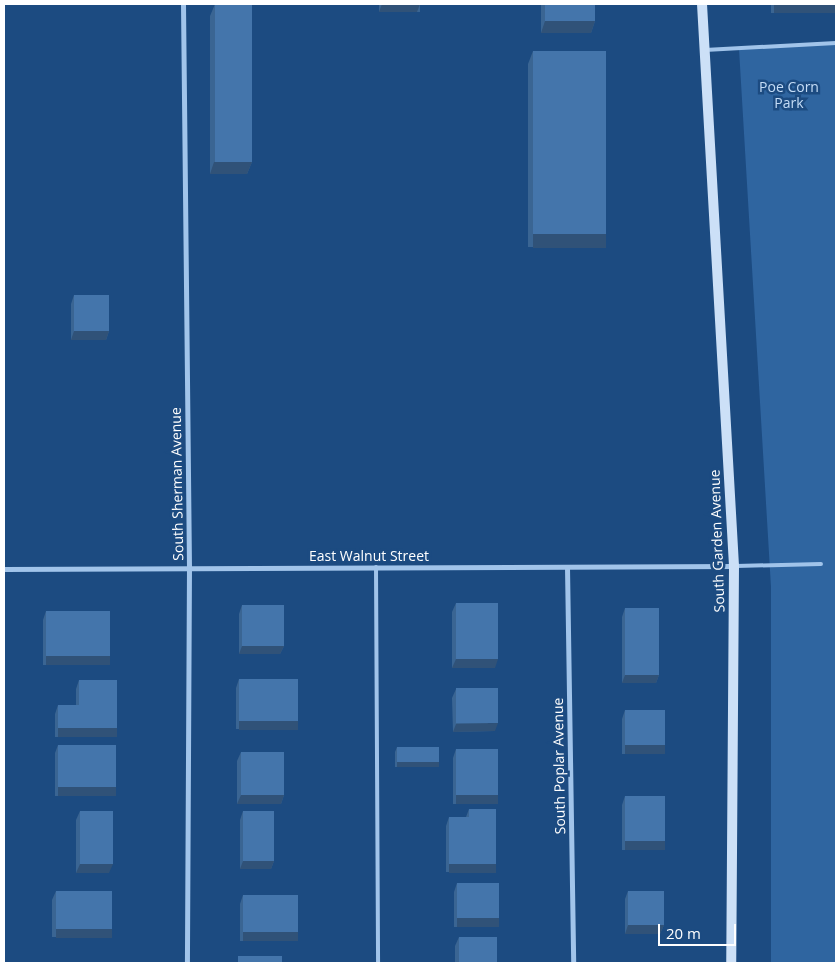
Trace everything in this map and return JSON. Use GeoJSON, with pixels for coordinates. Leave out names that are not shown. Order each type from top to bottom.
{"type":"FeatureCollection","features":[{"type":"Feature","properties":{"kind":"street","name":"South Sherman Avenue"},"geometry":{"type":"LineString","coordinates":[[184,4],[188,567],[187,963]]}},
{"type":"Feature","properties":{"kind":"street","name":"South Garden Avenue"},"geometry":{"type":"LineString","coordinates":[[702,4],[702,50],[734,566],[731,963]]}},
{"type":"Feature","properties":{"kind":"street","name":"East Walnut Street"},"geometry":{"type":"LineString","coordinates":[[4,569],[734,566]]}},
{"type":"Feature","properties":{"kind":"street","name":"South Poplar Avenue"},"geometry":{"type":"LineString","coordinates":[[567,567],[573,963]]}},
{"type":"Feature","properties":{"kind":"lane"},"geometry":{"type":"LineString","coordinates":[[702,50],[836,43]]}},
{"type":"Feature","properties":{"kind":"lane"},"geometry":{"type":"LineString","coordinates":[[734,566],[821,564]]}},
{"type":"Feature","properties":{"kind":"lane"},"geometry":{"type":"LineString","coordinates":[[376,567],[378,963]]}},
{"type":"Feature","properties":{"kind":"green space","name":"Poe Corn Park"},"geometry":{"type":"Polygon","coordinates":[[[836,43],[836,963],[771,963],[771,587],[739,49],[836,43]]]}},
{"type":"Feature","properties":{"kind":"building"},"geometry":{"type":"Polygon","coordinates":[[[215,4],[252,4],[252,162],[215,162],[215,4]]]}},
{"type":"Feature","properties":{"kind":"building"},"geometry":{"type":"Polygon","coordinates":[[[545,4],[595,4],[595,21],[545,21],[545,4]]]}},
{"type":"Feature","properties":{"kind":"building"},"geometry":{"type":"Polygon","coordinates":[[[533,51],[606,51],[606,234],[533,234],[533,51]]]}},
{"type":"Feature","properties":{"kind":"building"},"geometry":{"type":"Polygon","coordinates":[[[74,295],[109,295],[109,331],[74,331],[74,295]]]}},
{"type":"Feature","properties":{"kind":"building"},"geometry":{"type":"Polygon","coordinates":[[[456,603],[498,603],[498,659],[456,659],[456,603]]]}},
{"type":"Feature","properties":{"kind":"building"},"geometry":{"type":"Polygon","coordinates":[[[242,605],[284,605],[284,646],[242,646],[242,605]]]}},
{"type":"Feature","properties":{"kind":"building"},"geometry":{"type":"Polygon","coordinates":[[[625,608],[659,608],[659,675],[625,675],[625,608]]]}},
{"type":"Feature","properties":{"kind":"building"},"geometry":{"type":"Polygon","coordinates":[[[46,611],[110,611],[110,656],[46,656],[46,611]]]}},
{"type":"Feature","properties":{"kind":"building"},"geometry":{"type":"Polygon","coordinates":[[[239,679],[298,679],[298,721],[239,721],[239,679]]]}},
{"type":"Feature","properties":{"kind":"building"},"geometry":{"type":"Polygon","coordinates":[[[79,680],[117,680],[117,728],[58,728],[58,705],[79,705],[79,680]]]}},
{"type":"Feature","properties":{"kind":"building"},"geometry":{"type":"Polygon","coordinates":[[[456,688],[498,688],[498,723],[456,723],[456,688]]]}},
{"type":"Feature","properties":{"kind":"building"},"geometry":{"type":"Polygon","coordinates":[[[625,710],[665,710],[665,745],[625,745],[625,710]]]}},
{"type":"Feature","properties":{"kind":"building"},"geometry":{"type":"Polygon","coordinates":[[[58,745],[116,745],[116,787],[58,787],[58,745]]]}},
{"type":"Feature","properties":{"kind":"building"},"geometry":{"type":"Polygon","coordinates":[[[397,747],[439,747],[439,762],[397,762],[397,747]]]}},
{"type":"Feature","properties":{"kind":"building"},"geometry":{"type":"Polygon","coordinates":[[[456,749],[498,749],[498,795],[456,795],[456,749]]]}},
{"type":"Feature","properties":{"kind":"building"},"geometry":{"type":"Polygon","coordinates":[[[241,752],[284,752],[284,795],[241,795],[241,752]]]}},
{"type":"Feature","properties":{"kind":"building"},"geometry":{"type":"Polygon","coordinates":[[[625,796],[665,796],[665,841],[625,841],[625,796]]]}},
{"type":"Feature","properties":{"kind":"building"},"geometry":{"type":"Polygon","coordinates":[[[469,809],[496,809],[496,864],[449,864],[449,817],[469,817],[469,809]]]}},
{"type":"Feature","properties":{"kind":"building"},"geometry":{"type":"Polygon","coordinates":[[[80,811],[113,811],[113,864],[80,864],[80,811]]]}},
{"type":"Feature","properties":{"kind":"building"},"geometry":{"type":"Polygon","coordinates":[[[243,811],[274,811],[274,861],[243,861],[243,811]]]}},
{"type":"Feature","properties":{"kind":"building"},"geometry":{"type":"Polygon","coordinates":[[[457,883],[499,883],[499,918],[457,918],[457,883]]]}},
{"type":"Feature","properties":{"kind":"building"},"geometry":{"type":"Polygon","coordinates":[[[56,891],[112,891],[112,929],[56,929],[56,891]]]}},
{"type":"Feature","properties":{"kind":"building"},"geometry":{"type":"Polygon","coordinates":[[[628,891],[664,891],[664,925],[628,925],[628,891]]]}},
{"type":"Feature","properties":{"kind":"building"},"geometry":{"type":"Polygon","coordinates":[[[243,895],[298,895],[298,932],[243,932],[243,895]]]}},
{"type":"Feature","properties":{"kind":"building"},"geometry":{"type":"Polygon","coordinates":[[[459,937],[497,937],[497,963],[459,963],[459,937]]]}},
{"type":"Feature","properties":{"kind":"building"},"geometry":{"type":"Polygon","coordinates":[[[238,956],[282,956],[282,963],[238,963],[238,956]]]}}]}
